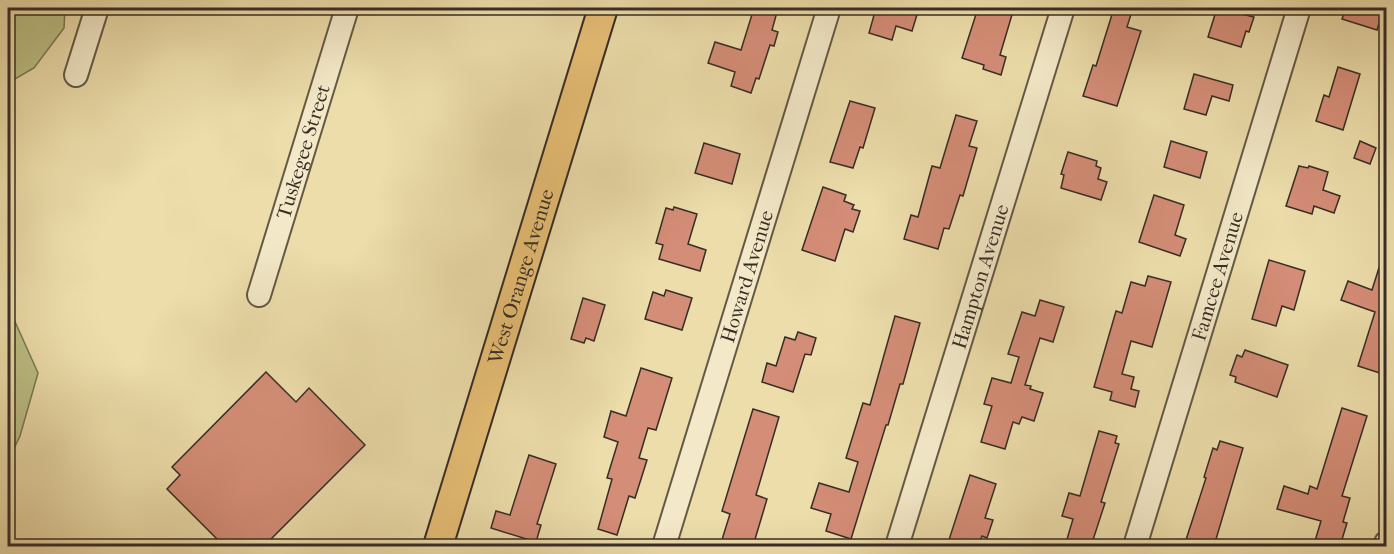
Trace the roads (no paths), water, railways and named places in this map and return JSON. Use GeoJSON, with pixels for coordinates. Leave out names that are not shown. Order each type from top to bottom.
{"type":"FeatureCollection","features":[{"type":"Feature","properties":{"kind":"main road","name":"West Orange Avenue"},"geometry":{"type":"LineString","coordinates":[[438,546],[603,8]]}},
{"type":"Feature","properties":{"kind":"street"},"geometry":{"type":"LineString","coordinates":[[76,75],[97,8]]}},
{"type":"Feature","properties":{"kind":"street","name":"Tuskegee Street"},"geometry":{"type":"LineString","coordinates":[[259,296],[347,8]]}},
{"type":"Feature","properties":{"kind":"street","name":"Howard Avenue"},"geometry":{"type":"LineString","coordinates":[[664,546],[829,8]]}},
{"type":"Feature","properties":{"kind":"street","name":"Hampton Avenue"},"geometry":{"type":"LineString","coordinates":[[897,546],[1063,8]]}},
{"type":"Feature","properties":{"kind":"street","name":"Famcee Avenue"},"geometry":{"type":"LineString","coordinates":[[1136,546],[1299,8]]}}]}
